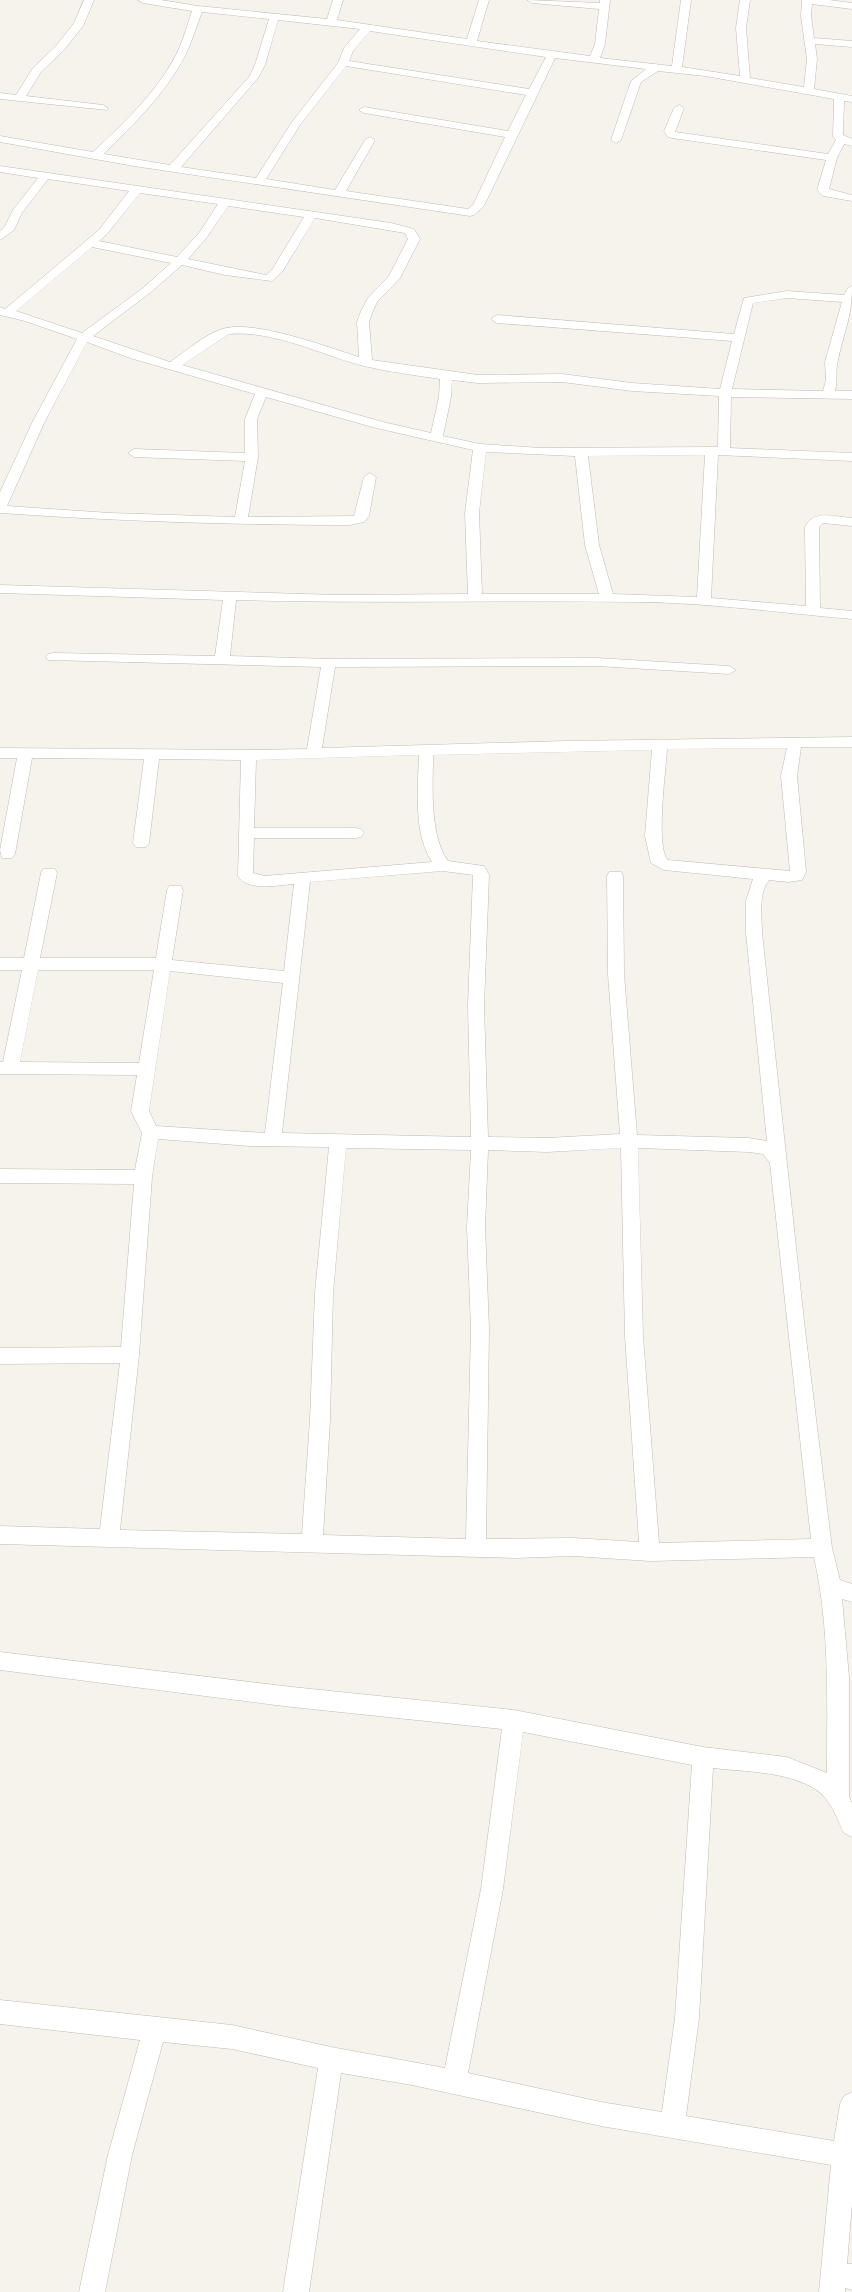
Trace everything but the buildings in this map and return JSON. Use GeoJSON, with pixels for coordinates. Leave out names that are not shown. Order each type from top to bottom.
{"type":"FeatureCollection","features":[{"type":"Feature","properties":{"kind":"street"},"geometry":{"type":"LineString","coordinates":[[19,98],[37,70],[60,48],[79,24],[89,0]]}},
{"type":"Feature","properties":{"kind":"street"},"geometry":{"type":"LineString","coordinates":[[143,0],[176,3],[198,9],[331,22],[470,44],[656,67],[809,90],[852,99]]}},
{"type":"Feature","properties":{"kind":"street"},"geometry":{"type":"LineString","coordinates":[[331,22],[338,0]]}},
{"type":"Feature","properties":{"kind":"street"},"geometry":{"type":"LineString","coordinates":[[470,44],[484,0]]}},
{"type":"Feature","properties":{"kind":"street"},"geometry":{"type":"LineString","coordinates":[[532,0],[604,3],[603,29],[594,60]]}},
{"type":"Feature","properties":{"kind":"street"},"geometry":{"type":"LineString","coordinates":[[677,70],[686,0]]}},
{"type":"Feature","properties":{"kind":"street"},"geometry":{"type":"LineString","coordinates":[[745,0],[741,28],[745,80]]}},
{"type":"Feature","properties":{"kind":"street"},"geometry":{"type":"LineString","coordinates":[[809,90],[812,59],[806,16],[807,0],[852,6]]}},
{"type":"Feature","properties":{"kind":"street"},"geometry":{"type":"LineString","coordinates":[[96,156],[141,112],[163,84],[181,55],[198,9]]}},
{"type":"Feature","properties":{"kind":"street"},"geometry":{"type":"LineString","coordinates":[[173,169],[253,78],[260,65],[274,17]]}},
{"type":"Feature","properties":{"kind":"street"},"geometry":{"type":"LineString","coordinates":[[259,181],[296,124],[343,63],[348,50],[367,28]]}},
{"type":"Feature","properties":{"kind":"street"},"geometry":{"type":"LineString","coordinates":[[810,41],[852,44]]}},
{"type":"Feature","properties":{"kind":"street"},"geometry":{"type":"LineString","coordinates":[[0,169],[45,176],[126,175],[173,169],[470,213],[478,206],[511,135],[552,55]]}},
{"type":"Feature","properties":{"kind":"street"},"geometry":{"type":"LineString","coordinates":[[343,63],[497,89],[534,93]]}},
{"type":"Feature","properties":{"kind":"street"},"geometry":{"type":"LineString","coordinates":[[616,140],[636,82],[656,67]]}},
{"type":"Feature","properties":{"kind":"street"},"geometry":{"type":"LineString","coordinates":[[0,96],[103,108]]}},
{"type":"Feature","properties":{"kind":"street"},"geometry":{"type":"LineString","coordinates":[[839,97],[838,132],[847,141],[832,158],[823,190],[827,194],[852,198]]}},
{"type":"Feature","properties":{"kind":"street"},"geometry":{"type":"LineString","coordinates":[[679,108],[669,131],[672,135],[832,158]]}},
{"type":"Feature","properties":{"kind":"street"},"geometry":{"type":"LineString","coordinates":[[364,110],[511,135]]}},
{"type":"Feature","properties":{"kind":"street"},"geometry":{"type":"LineString","coordinates":[[0,140],[96,156],[126,175],[136,190],[408,230],[414,236],[394,278],[372,301],[363,322],[366,363]]}},
{"type":"Feature","properties":{"kind":"street"},"geometry":{"type":"LineString","coordinates":[[339,193],[370,140]]}},
{"type":"Feature","properties":{"kind":"street"},"geometry":{"type":"LineString","coordinates":[[0,238],[10,228],[17,212],[45,176]]}},
{"type":"Feature","properties":{"kind":"street"},"geometry":{"type":"LineString","coordinates":[[4,312],[103,232],[136,190]]}},
{"type":"Feature","properties":{"kind":"street"},"geometry":{"type":"LineString","coordinates":[[224,203],[203,235],[180,261],[147,290],[82,338],[39,421],[0,508],[110,517],[241,521],[358,519],[362,516],[370,477]]}},
{"type":"Feature","properties":{"kind":"street"},"geometry":{"type":"LineString","coordinates":[[91,243],[225,272],[268,279],[276,272],[311,215]]}},
{"type":"Feature","properties":{"kind":"street"},"geometry":{"type":"LineString","coordinates":[[704,601],[724,393],[748,302],[776,295],[851,296],[831,362],[832,380],[828,394]]}},
{"type":"Feature","properties":{"kind":"street"},"geometry":{"type":"LineString","coordinates":[[4,312],[29,318],[82,338],[172,366],[262,392],[380,425],[480,448],[541,452],[718,451],[852,457]]}},
{"type":"Feature","properties":{"kind":"street"},"geometry":{"type":"LineString","coordinates":[[496,319],[738,338]]}},
{"type":"Feature","properties":{"kind":"street"},"geometry":{"type":"LineString","coordinates":[[172,366],[219,334],[238,330],[272,335],[366,363],[446,376],[478,379],[562,378],[632,387],[724,393],[852,395]]}},
{"type":"Feature","properties":{"kind":"street"},"geometry":{"type":"LineString","coordinates":[[436,437],[445,397],[446,376]]}},
{"type":"Feature","properties":{"kind":"street"},"geometry":{"type":"LineString","coordinates":[[241,521],[252,457],[251,419],[262,392]]}},
{"type":"Feature","properties":{"kind":"street"},"geometry":{"type":"LineString","coordinates":[[475,598],[472,513],[480,448]]}},
{"type":"Feature","properties":{"kind":"street"},"geometry":{"type":"LineString","coordinates":[[581,452],[592,545],[606,598]]}},
{"type":"Feature","properties":{"kind":"street"},"geometry":{"type":"LineString","coordinates":[[134,453],[252,457]]}},
{"type":"Feature","properties":{"kind":"street"},"geometry":{"type":"LineString","coordinates":[[813,611],[812,527],[814,522],[821,520],[852,522]]}},
{"type":"Feature","properties":{"kind":"street"},"geometry":{"type":"LineString","coordinates":[[0,589],[338,599],[606,598],[704,601],[852,615]]}},
{"type":"Feature","properties":{"kind":"street"},"geometry":{"type":"LineString","coordinates":[[222,661],[230,596]]}},
{"type":"Feature","properties":{"kind":"street"},"geometry":{"type":"LineString","coordinates":[[53,657],[329,662],[597,662],[730,670]]}},
{"type":"Feature","properties":{"kind":"street"},"geometry":{"type":"LineString","coordinates":[[314,753],[329,662]]}},
{"type":"Feature","properties":{"kind":"street"},"geometry":{"type":"LineString","coordinates":[[660,745],[653,836],[656,859],[664,865],[788,877],[796,876],[798,872],[789,776],[795,742]]}},
{"type":"Feature","properties":{"kind":"street"},"geometry":{"type":"LineString","coordinates":[[0,753],[249,755],[852,742]]}},
{"type":"Feature","properties":{"kind":"street"},"geometry":{"type":"LineString","coordinates":[[426,751],[427,819],[436,859],[443,866]]}},
{"type":"Feature","properties":{"kind":"street"},"geometry":{"type":"LineString","coordinates":[[7,854],[26,754]]}},
{"type":"Feature","properties":{"kind":"street"},"geometry":{"type":"LineString","coordinates":[[142,843],[152,754]]}},
{"type":"Feature","properties":{"kind":"street"},"geometry":{"type":"LineString","coordinates":[[249,755],[246,876],[264,881],[443,866],[478,870],[481,875],[476,1006],[477,1096],[480,1142],[476,1228],[480,1329],[476,1547]]}},
{"type":"Feature","properties":{"kind":"street"},"geometry":{"type":"LineString","coordinates":[[247,833],[356,833]]}},
{"type":"Feature","properties":{"kind":"street"},"geometry":{"type":"LineString","coordinates":[[49,873],[31,965],[5,1068],[147,1069]]}},
{"type":"Feature","properties":{"kind":"street"},"geometry":{"type":"LineString","coordinates":[[766,874],[758,881],[756,888],[754,933],[822,1548],[832,1587],[838,1677],[838,1798]]}},
{"type":"Feature","properties":{"kind":"street"},"geometry":{"type":"LineString","coordinates":[[615,876],[616,974],[631,1167],[634,1336],[650,1552]]}},
{"type":"Feature","properties":{"kind":"street"},"geometry":{"type":"LineString","coordinates":[[273,1139],[302,878]]}},
{"type":"Feature","properties":{"kind":"street"},"geometry":{"type":"LineString","coordinates":[[109,1536],[130,1355],[143,1177],[151,1132],[140,1112],[176,890]]}},
{"type":"Feature","properties":{"kind":"street"},"geometry":{"type":"LineString","coordinates":[[0,964],[165,965],[292,978]]}},
{"type":"Feature","properties":{"kind":"street"},"geometry":{"type":"LineString","coordinates":[[151,1132],[250,1140],[480,1142],[489,1144],[547,1145],[588,1141],[749,1145],[768,1148],[778,1163]]}},
{"type":"Feature","properties":{"kind":"street"},"geometry":{"type":"LineString","coordinates":[[312,1542],[320,1420],[324,1294],[338,1141]]}},
{"type":"Feature","properties":{"kind":"street"},"geometry":{"type":"LineString","coordinates":[[0,1176],[143,1177]]}},
{"type":"Feature","properties":{"kind":"street"},"geometry":{"type":"LineString","coordinates":[[0,1356],[130,1355]]}},
{"type":"Feature","properties":{"kind":"street"},"geometry":{"type":"LineString","coordinates":[[0,1534],[42,1537],[109,1536],[312,1542],[340,1545],[476,1547],[515,1550],[574,1547],[650,1552],[822,1548]]}},
{"type":"Feature","properties":{"kind":"street"},"geometry":{"type":"LineString","coordinates":[[832,1587],[852,1593]]}},
{"type":"Feature","properties":{"kind":"street"},"geometry":{"type":"LineString","coordinates":[[0,1661],[292,1697],[514,1720],[703,1757],[787,1767],[823,1782],[838,1798],[852,1826]]}},
{"type":"Feature","properties":{"kind":"street"},"geometry":{"type":"LineString","coordinates":[[454,2083],[492,1889],[514,1720]]}},
{"type":"Feature","properties":{"kind":"street"},"geometry":{"type":"LineString","coordinates":[[672,2127],[687,2018],[703,1757]]}},
{"type":"Feature","properties":{"kind":"street"},"geometry":{"type":"LineString","coordinates":[[0,2012],[232,2037],[331,2059],[412,2073],[672,2127],[844,2155]]}},
{"type":"Feature","properties":{"kind":"street"},"geometry":{"type":"LineString","coordinates":[[92,2292],[120,2155],[154,2030]]}},
{"type":"Feature","properties":{"kind":"street"},"geometry":{"type":"LineString","coordinates":[[296,2292],[331,2059]]}},
{"type":"Feature","properties":{"kind":"street"},"geometry":{"type":"LineString","coordinates":[[839,2281],[844,2155],[852,2104]]}}]}
